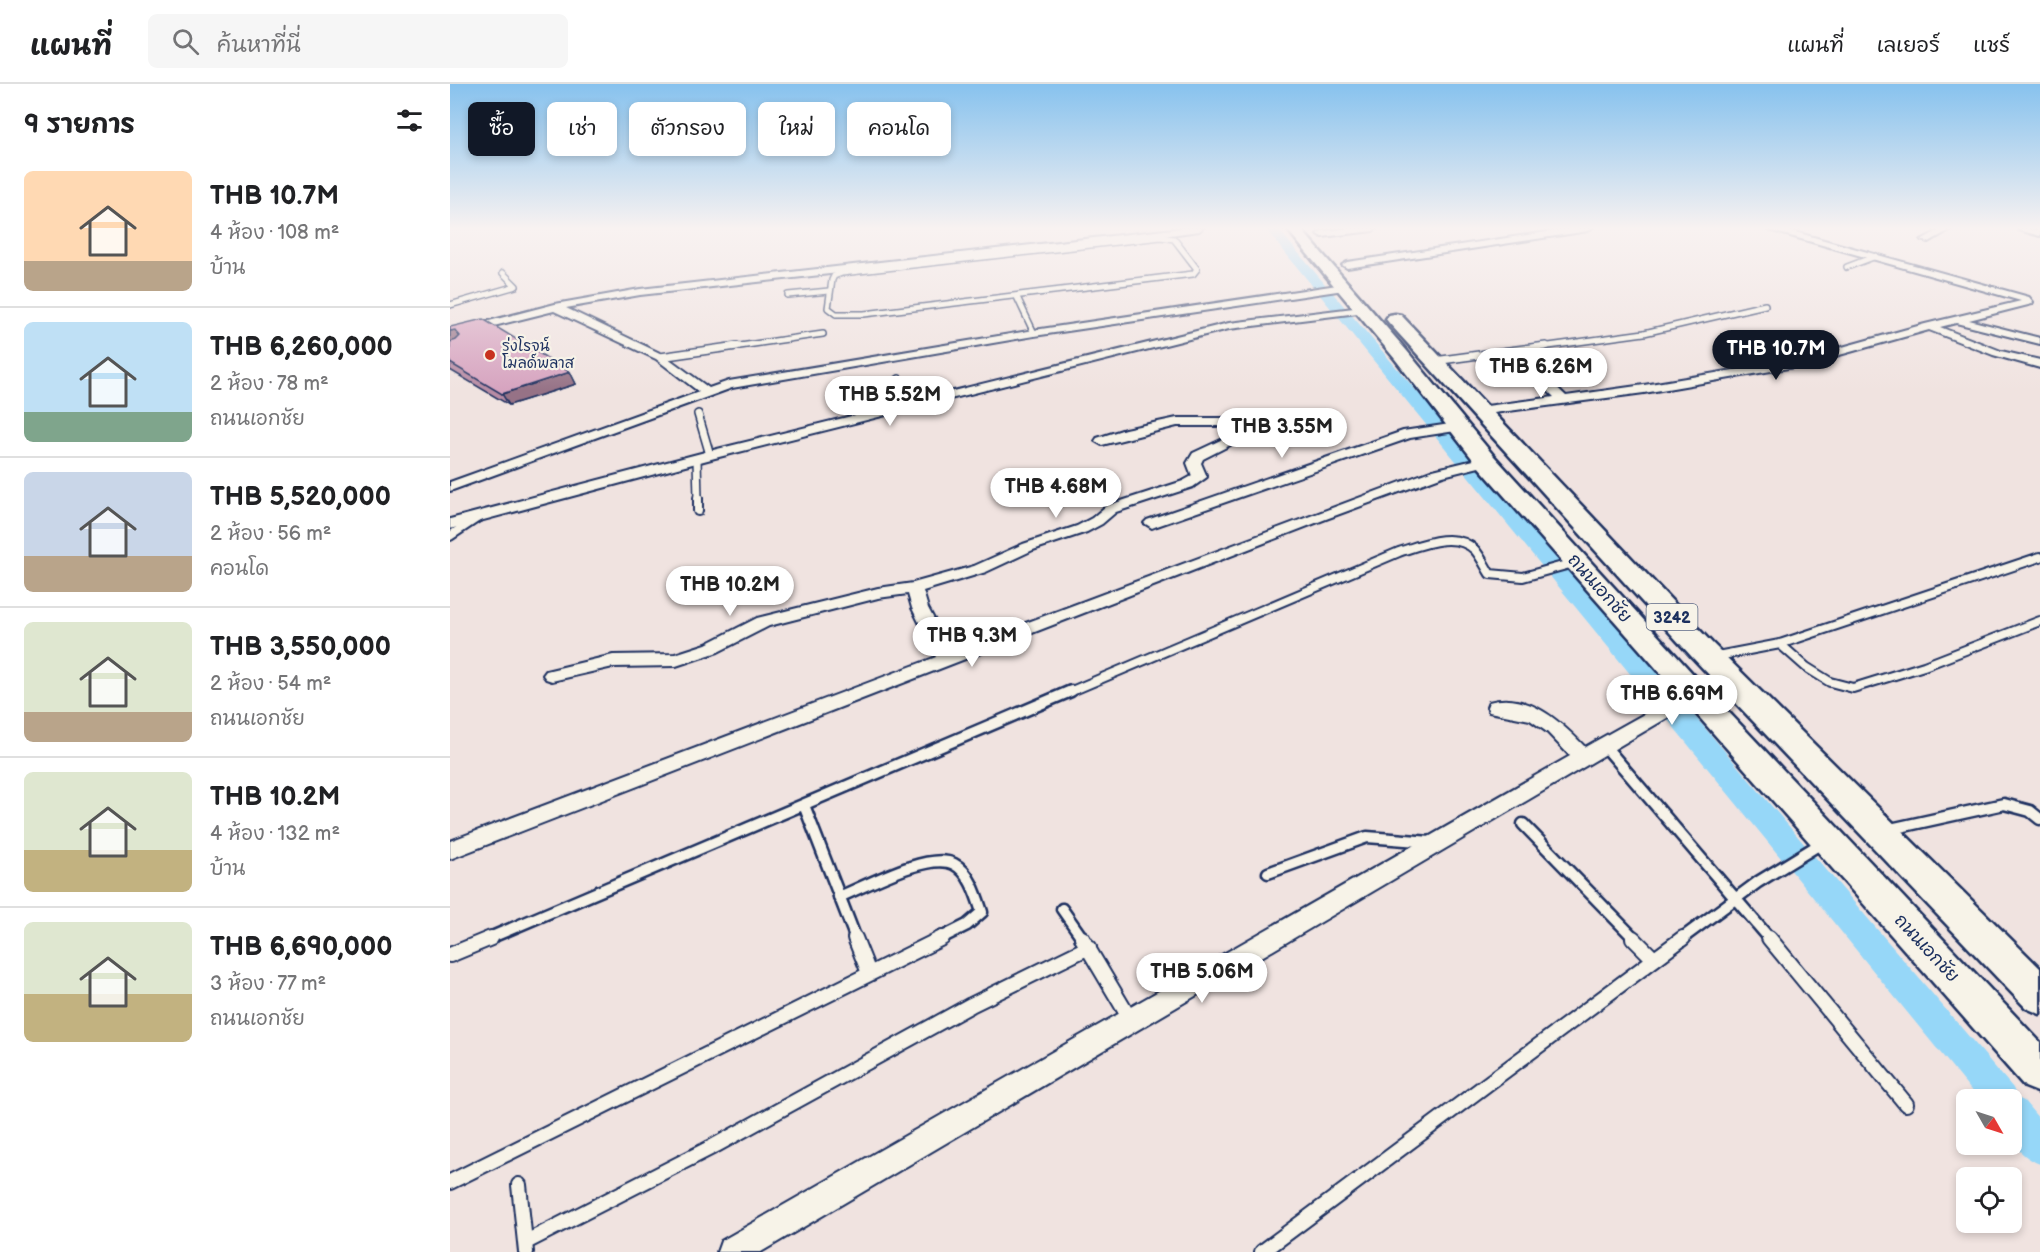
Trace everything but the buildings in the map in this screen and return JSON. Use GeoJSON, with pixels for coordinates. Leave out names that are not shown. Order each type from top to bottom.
{"type":"FeatureCollection","features":[{"type":"Feature","properties":{"kind":"main road","name":"ถนนเอกชัย"},"geometry":{"type":"LineString","coordinates":[[1337,283],[1458,422],[1486,461],[1686,698],[1827,840],[2040,1072]]}},
{"type":"Feature","properties":{"kind":"main road","name":"ถนนเอกชัย"},"geometry":{"type":"LineString","coordinates":[[1341,283],[1345,292],[1432,361],[1458,422],[1710,657],[2040,995]]}},
{"type":"Feature","properties":{"kind":"street"},"geometry":{"type":"LineString","coordinates":[[450,334],[555,307],[712,283]]}},
{"type":"Feature","properties":{"kind":"street"},"geometry":{"type":"LineString","coordinates":[[450,487],[707,392],[746,381],[1034,333],[1309,292],[1345,292],[1381,283]]}},
{"type":"Feature","properties":{"kind":"street"},"geometry":{"type":"LineString","coordinates":[[1152,524],[1299,470],[1458,422],[1564,400],[1644,389],[1800,362],[1929,326],[2028,302],[1968,283]]}},
{"type":"Feature","properties":{"kind":"street"},"geometry":{"type":"LineString","coordinates":[[450,524],[703,457],[1229,326],[1328,313],[1345,292]]}},
{"type":"Feature","properties":{"kind":"street"},"geometry":{"type":"LineString","coordinates":[[555,307],[660,357],[707,392]]}},
{"type":"Feature","properties":{"kind":"street"},"geometry":{"type":"LineString","coordinates":[[1959,320],[2040,341]]}},
{"type":"Feature","properties":{"kind":"street"},"geometry":{"type":"LineString","coordinates":[[1929,326],[1997,352],[2040,364]]}},
{"type":"Feature","properties":{"kind":"street"},"geometry":{"type":"LineString","coordinates":[[1538,376],[1564,400]]}},
{"type":"Feature","properties":{"kind":"street"},"geometry":{"type":"LineString","coordinates":[[552,675],[613,661],[676,660],[712,648],[762,622],[878,593],[914,588],[980,569],[1028,547],[1090,526],[1111,509],[1188,484],[1200,477],[1194,463],[1198,456],[1247,433],[1247,430],[1243,424],[1237,422],[1178,422],[1130,432],[1102,441]]}},
{"type":"Feature","properties":{"kind":"street"},"geometry":{"type":"LineString","coordinates":[[450,850],[1438,473],[1486,461]]}},
{"type":"Feature","properties":{"kind":"street"},"geometry":{"type":"LineString","coordinates":[[914,588],[920,608],[946,659]]}},
{"type":"Feature","properties":{"kind":"street"},"geometry":{"type":"LineString","coordinates":[[732,1252],[1436,843],[1649,716],[1686,698]]}},
{"type":"Feature","properties":{"kind":"street"},"geometry":{"type":"LineString","coordinates":[[1496,707],[1520,708],[1542,716],[1592,750]]}},
{"type":"Feature","properties":{"kind":"lane"},"geometry":{"type":"LineString","coordinates":[[450,305],[516,286],[513,283]]}},
{"type":"Feature","properties":{"kind":"lane"},"geometry":{"type":"LineString","coordinates":[[832,283],[828,308],[837,314],[864,314],[1131,283]]}},
{"type":"Feature","properties":{"kind":"lane"},"geometry":{"type":"LineString","coordinates":[[788,295],[829,291]]}},
{"type":"Feature","properties":{"kind":"lane"},"geometry":{"type":"LineString","coordinates":[[1017,297],[1034,333]]}},
{"type":"Feature","properties":{"kind":"lane"},"geometry":{"type":"LineString","coordinates":[[1432,361],[1644,333],[1765,305]]}},
{"type":"Feature","properties":{"kind":"lane"},"geometry":{"type":"LineString","coordinates":[[660,357],[823,334]]}},
{"type":"Feature","properties":{"kind":"lane"},"geometry":{"type":"LineString","coordinates":[[899,379],[907,406]]}},
{"type":"Feature","properties":{"kind":"lane"},"geometry":{"type":"LineString","coordinates":[[698,414],[703,457],[698,511]]}},
{"type":"Feature","properties":{"kind":"lane"},"geometry":{"type":"LineString","coordinates":[[450,536],[478,517]]}},
{"type":"Feature","properties":{"kind":"lane"},"geometry":{"type":"LineString","coordinates":[[450,956],[1399,552],[1429,542],[1448,540],[1458,542],[1473,549],[1490,574],[1523,577],[1573,563]]}},
{"type":"Feature","properties":{"kind":"lane"},"geometry":{"type":"LineString","coordinates":[[1710,657],[1780,644],[2040,557]]}},
{"type":"Feature","properties":{"kind":"lane"},"geometry":{"type":"LineString","coordinates":[[1780,644],[1806,667],[1830,682],[1853,688],[1924,666],[2040,621]]}},
{"type":"Feature","properties":{"kind":"lane"},"geometry":{"type":"LineString","coordinates":[[1592,750],[1736,898],[1906,1104]]}},
{"type":"Feature","properties":{"kind":"lane"},"geometry":{"type":"LineString","coordinates":[[1880,831],[2004,804],[2030,811],[2040,819]]}},
{"type":"Feature","properties":{"kind":"lane"},"geometry":{"type":"LineString","coordinates":[[804,805],[868,973]]}},
{"type":"Feature","properties":{"kind":"lane"},"geometry":{"type":"LineString","coordinates":[[1523,824],[1654,960]]}},
{"type":"Feature","properties":{"kind":"lane"},"geometry":{"type":"LineString","coordinates":[[1268,873],[1366,837],[1436,843]]}},
{"type":"Feature","properties":{"kind":"lane"},"geometry":{"type":"LineString","coordinates":[[1262,1252],[1736,898],[1827,840]]}},
{"type":"Feature","properties":{"kind":"lane"},"geometry":{"type":"LineString","coordinates":[[450,1182],[978,918],[982,912],[979,901],[961,869],[952,862],[940,860],[925,862],[839,897]]}},
{"type":"Feature","properties":{"kind":"lane"},"geometry":{"type":"LineString","coordinates":[[1062,909],[1089,947],[1131,1021]]}},
{"type":"Feature","properties":{"kind":"lane"},"geometry":{"type":"LineString","coordinates":[[519,1185],[526,1247],[971,1005],[1089,947]]}},
{"type":"Feature","properties":{"kind":"waterway"},"geometry":{"type":"LineString","coordinates":[[1317,283],[1992,1089]]}},
{"type":"Feature","properties":{"kind":"waterway"},"geometry":{"type":"LineString","coordinates":[[2022,1125],[2040,1147]]}},
{"type":"Feature","properties":{"kind":"place","name":"รุ่งโรจน์ โมลด์พลาส"},"geometry":{"type":"Point","coordinates":[490,355]}}]}
